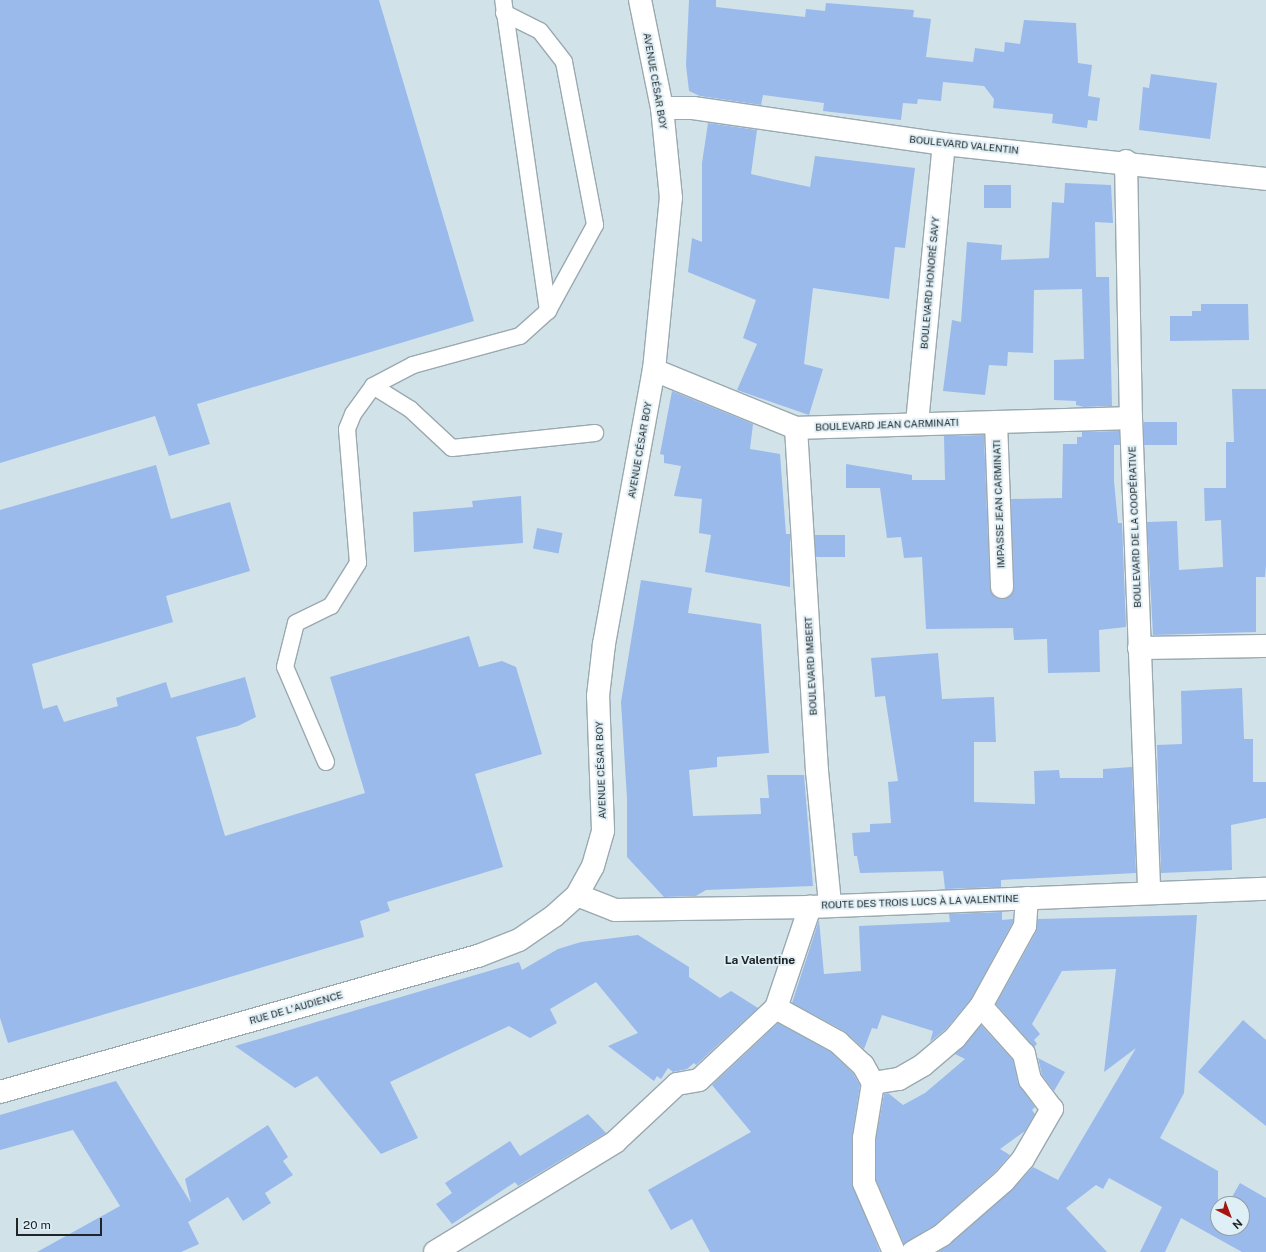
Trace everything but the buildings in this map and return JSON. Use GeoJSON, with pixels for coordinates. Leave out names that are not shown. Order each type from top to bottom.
{"type":"FeatureCollection","features":[{"type":"Feature","properties":{"kind":"street","name":"AVENUE CÉSAR BOY"},"geometry":{"type":"LineString","coordinates":[[577,895],[593,866],[603,830],[598,696],[604,644],[654,370],[671,198],[662,108],[640,0]]}},
{"type":"Feature","properties":{"kind":"street","name":"BOULEVARD VALENTIN"},"geometry":{"type":"LineString","coordinates":[[662,108],[693,108],[944,144],[1126,161],[1266,179]]}},
{"type":"Feature","properties":{"kind":"street","name":"BOULEVARD HONORÉ SAVY"},"geometry":{"type":"LineString","coordinates":[[917,423],[944,144]]}},
{"type":"Feature","properties":{"kind":"street","name":"BOULEVARD DE LA COOPÉRATIVE"},"geometry":{"type":"LineString","coordinates":[[1126,161],[1131,418],[1149,893]]}},
{"type":"Feature","properties":{"kind":"street","name":"BOULEVARD JEAN CARMINATI"},"geometry":{"type":"LineString","coordinates":[[654,370],[796,428],[917,423],[1131,418]]}},
{"type":"Feature","properties":{"kind":"street","name":"IMPASSE JEAN CARMINATI"},"geometry":{"type":"LineString","coordinates":[[996,422],[1002,587]]}},
{"type":"Feature","properties":{"kind":"street","name":"BOULEVARD IMBERT"},"geometry":{"type":"LineString","coordinates":[[796,428],[817,770],[820,906]]}},
{"type":"Feature","properties":{"kind":"street"},"geometry":{"type":"LineString","coordinates":[[1139,648],[1266,646]]}},
{"type":"Feature","properties":{"kind":"street","name":"ROUTE DES TROIS LUCS À LA VALENTINE"},"geometry":{"type":"LineString","coordinates":[[577,895],[615,910],[820,906],[1266,889]]}},
{"type":"Feature","properties":{"kind":"street","name":"RUE DE L'AUDIENCE"},"geometry":{"type":"LineString","coordinates":[[0,1092],[478,956],[519,940],[554,916],[577,895]]}},
{"type":"Feature","properties":{"kind":"street"},"geometry":{"type":"LineString","coordinates":[[873,1083],[899,1079],[923,1065],[955,1038],[981,1006],[1025,926],[1028,898]]}},
{"type":"Feature","properties":{"kind":"street"},"geometry":{"type":"LineString","coordinates":[[435,1252],[615,1142],[677,1084],[699,1080],[776,1008],[820,906]]}},
{"type":"Feature","properties":{"kind":"street"},"geometry":{"type":"LineString","coordinates":[[913,1252],[942,1235],[1004,1181],[1023,1159],[1052,1109],[1030,1080],[1024,1054],[981,1006]]}},
{"type":"Feature","properties":{"kind":"street"},"geometry":{"type":"LineString","coordinates":[[776,1008],[838,1042],[864,1065],[873,1083],[864,1138],[864,1183],[894,1252]]}},
{"type":"Feature","properties":{"kind":"lane"},"geometry":{"type":"LineString","coordinates":[[504,7],[548,311]]}},
{"type":"Feature","properties":{"kind":"lane"},"geometry":{"type":"LineString","coordinates":[[326,762],[285,667],[296,623],[331,606],[358,563],[347,429],[353,414],[373,386],[412,365],[520,336],[548,311],[595,225],[564,62],[540,31],[504,7]]}},
{"type":"Feature","properties":{"kind":"lane"},"geometry":{"type":"LineString","coordinates":[[373,386],[410,409],[452,448],[595,433]]}},
{"type":"Feature","properties":{"kind":"district","name":"La Valentine"},"geometry":{"type":"Point","coordinates":[760,961]}}]}
